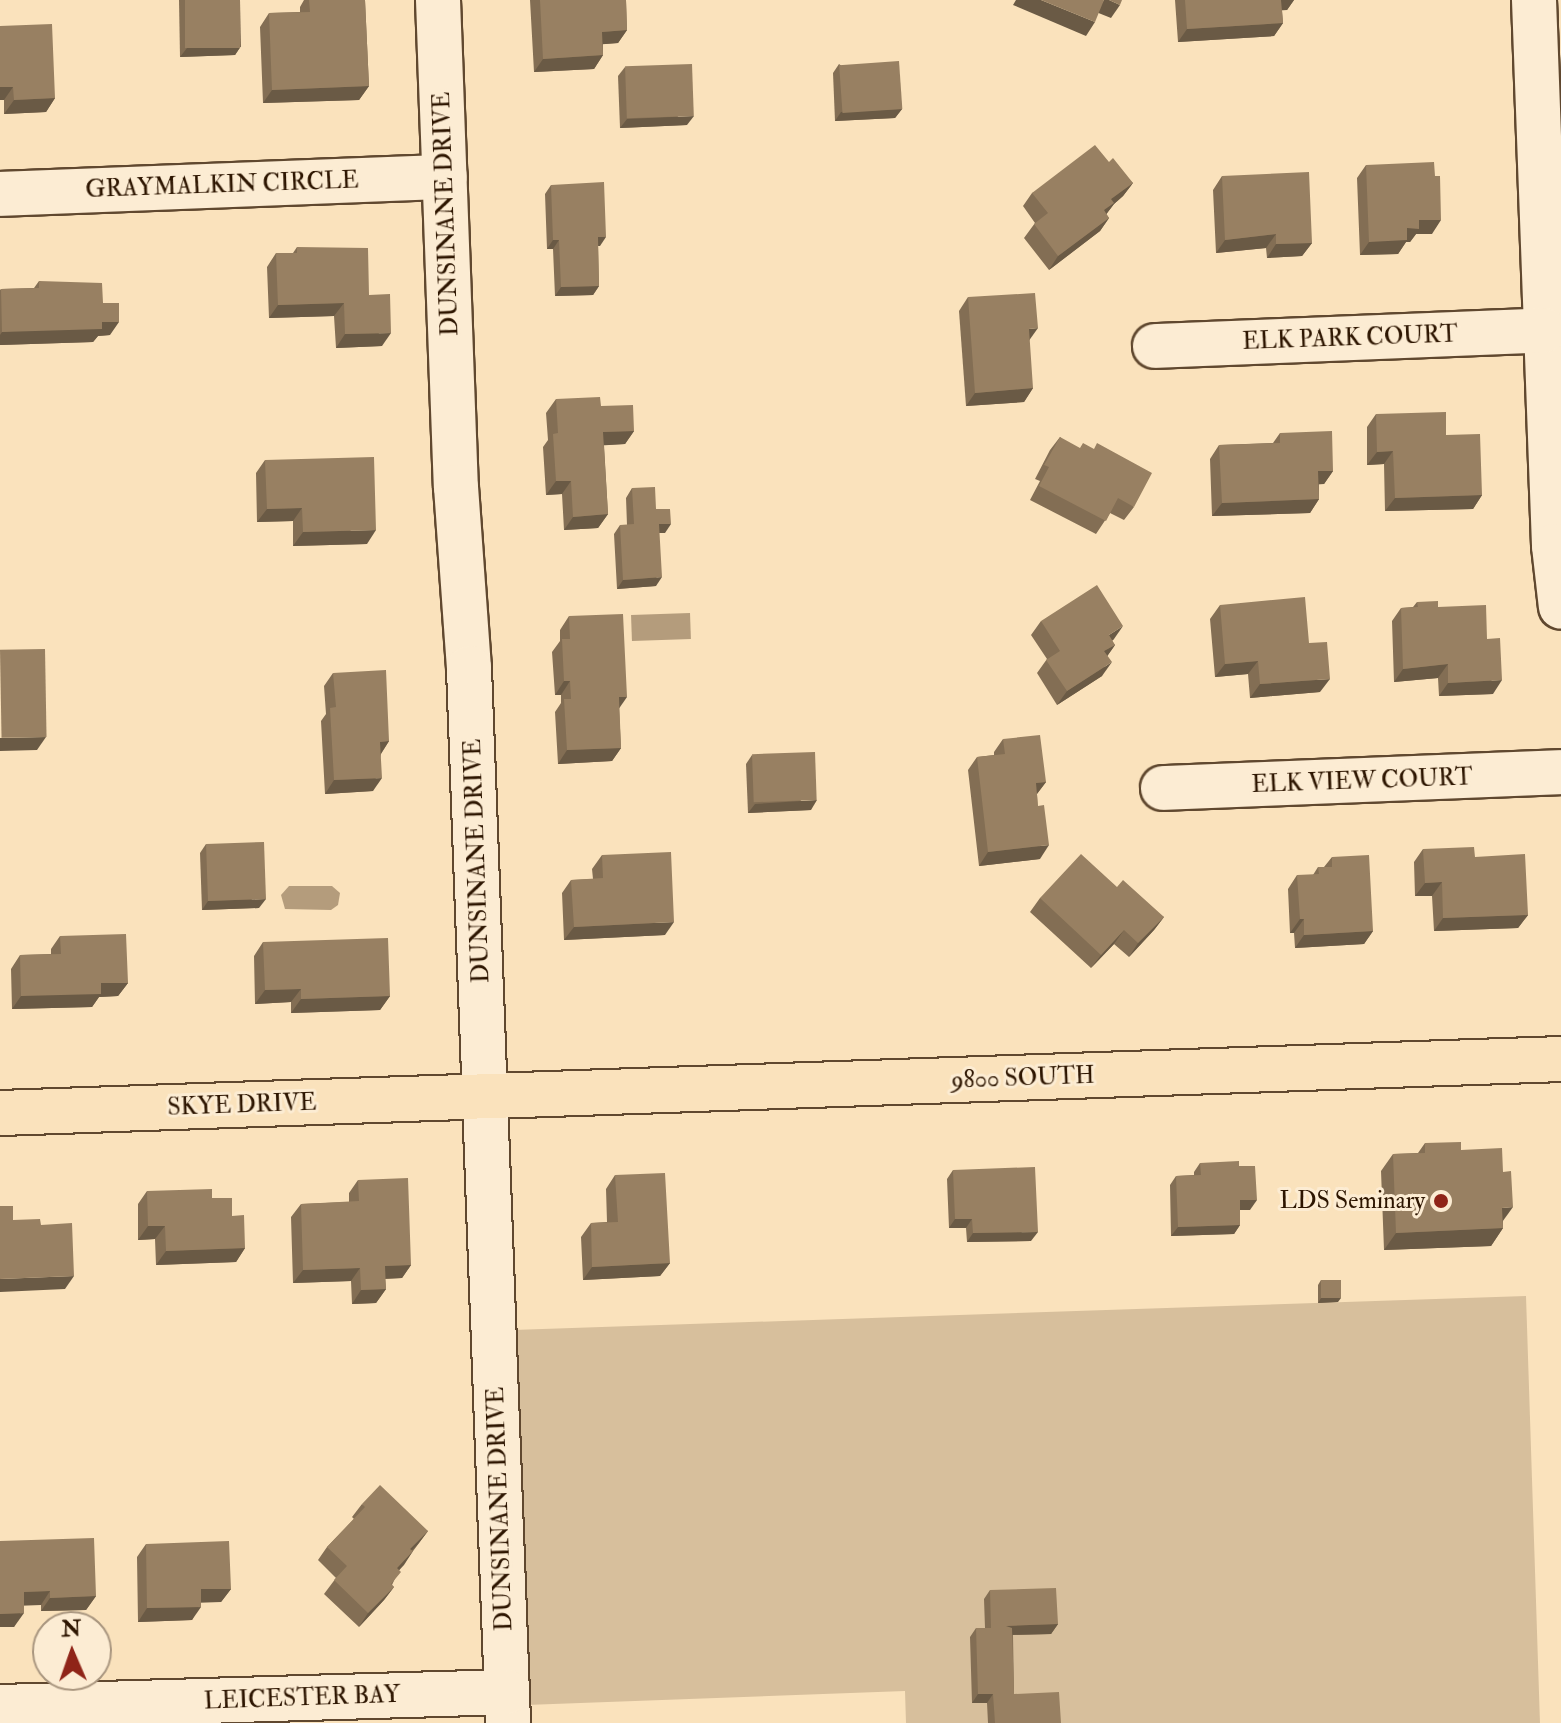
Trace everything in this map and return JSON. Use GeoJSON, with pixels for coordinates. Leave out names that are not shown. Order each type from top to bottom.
{"type":"FeatureCollection","features":[{"type":"Feature","properties":{"kind":"main road","name":"9800 SOUTH"},"geometry":{"type":"LineString","coordinates":[[485,1097],[1561,1059]]}},
{"type":"Feature","properties":{"kind":"main road","name":"SKYE DRIVE"},"geometry":{"type":"LineString","coordinates":[[0,1113],[485,1097]]}},
{"type":"Feature","properties":{"kind":"street","name":"DUNSINANE DRIVE"},"geometry":{"type":"LineString","coordinates":[[438,0],[456,487],[469,668],[508,1708]]}},
{"type":"Feature","properties":{"kind":"street"},"geometry":{"type":"LineString","coordinates":[[1534,0],[1545,330],[1561,607]]}},
{"type":"Feature","properties":{"kind":"street","name":"GRAYMALKIN CIRCLE"},"geometry":{"type":"LineString","coordinates":[[0,194],[445,177]]}},
{"type":"Feature","properties":{"kind":"street","name":"ELK PARK COURT"},"geometry":{"type":"LineString","coordinates":[[1155,346],[1545,330]]}},
{"type":"Feature","properties":{"kind":"street","name":"ELK VIEW COURT"},"geometry":{"type":"LineString","coordinates":[[1163,788],[1561,772]]}},
{"type":"Feature","properties":{"kind":"street","name":"LEICESTER BAY"},"geometry":{"type":"LineString","coordinates":[[0,1707],[508,1708]]}},
{"type":"Feature","properties":{"kind":"shaded area"},"geometry":{"type":"Polygon","coordinates":[[[690,613],[691,639],[632,641],[631,615],[690,613]]]}},
{"type":"Feature","properties":{"kind":"shaded area"},"geometry":{"type":"Polygon","coordinates":[[[289,886],[332,886],[340,893],[338,905],[331,910],[285,909],[281,895],[289,886]]]}},
{"type":"Feature","properties":{"kind":"shaded area"},"geometry":{"type":"Polygon","coordinates":[[[1526,1296],[1540,1723],[906,1723],[905,1691],[526,1705],[513,1330],[1526,1296]]]}},
{"type":"Feature","properties":{"kind":"building"},"geometry":{"type":"Polygon","coordinates":[[[185,0],[240,0],[240,48],[185,48],[185,0]]]}},
{"type":"Feature","properties":{"kind":"building"},"geometry":{"type":"Polygon","coordinates":[[[309,0],[365,0],[369,86],[272,90],[269,13],[310,12],[309,0]]]}},
{"type":"Feature","properties":{"kind":"building"},"geometry":{"type":"Polygon","coordinates":[[[540,0],[626,0],[627,30],[602,32],[603,55],[543,59],[540,0]]]}},
{"type":"Feature","properties":{"kind":"building"},"geometry":{"type":"Polygon","coordinates":[[[1041,0],[1104,0],[1095,22],[1041,0]]]}},
{"type":"Feature","properties":{"kind":"building"},"geometry":{"type":"Polygon","coordinates":[[[1185,0],[1281,0],[1283,23],[1187,29],[1185,0]]]}},
{"type":"Feature","properties":{"kind":"building"},"geometry":{"type":"Polygon","coordinates":[[[52,24],[55,98],[14,100],[13,87],[0,87],[0,26],[52,24]]]}},
{"type":"Feature","properties":{"kind":"building"},"geometry":{"type":"Polygon","coordinates":[[[899,61],[902,109],[842,113],[839,65],[899,61]]]}},
{"type":"Feature","properties":{"kind":"building"},"geometry":{"type":"Polygon","coordinates":[[[692,64],[694,116],[627,118],[625,66],[692,64]]]}},
{"type":"Feature","properties":{"kind":"building"},"geometry":{"type":"Polygon","coordinates":[[[1095,145],[1109,162],[1113,158],[1133,183],[1111,199],[1114,203],[1104,210],[1109,218],[1058,256],[1034,224],[1048,213],[1032,193],[1095,145]]]}},
{"type":"Feature","properties":{"kind":"building"},"geometry":{"type":"Polygon","coordinates":[[[1434,162],[1435,176],[1440,176],[1441,220],[1419,220],[1419,229],[1407,228],[1407,240],[1369,242],[1366,165],[1434,162]]]}},
{"type":"Feature","properties":{"kind":"building"},"geometry":{"type":"Polygon","coordinates":[[[1309,172],[1312,243],[1276,244],[1276,234],[1225,240],[1222,176],[1309,172]]]}},
{"type":"Feature","properties":{"kind":"building"},"geometry":{"type":"Polygon","coordinates":[[[604,182],[606,237],[598,237],[599,286],[561,287],[559,240],[553,240],[551,185],[604,182]]]}},
{"type":"Feature","properties":{"kind":"building"},"geometry":{"type":"Polygon","coordinates":[[[297,247],[368,248],[369,295],[390,294],[391,333],[345,334],[344,303],[278,305],[276,253],[297,253],[297,247]]]}},
{"type":"Feature","properties":{"kind":"building"},"geometry":{"type":"Polygon","coordinates":[[[39,281],[102,283],[103,303],[119,303],[119,322],[102,322],[102,329],[2,332],[1,289],[39,288],[39,281]]]}},
{"type":"Feature","properties":{"kind":"building"},"geometry":{"type":"Polygon","coordinates":[[[1035,293],[1038,328],[1029,329],[1033,388],[975,393],[968,297],[1035,293]]]}},
{"type":"Feature","properties":{"kind":"building"},"geometry":{"type":"Polygon","coordinates":[[[600,397],[601,406],[633,405],[634,431],[603,432],[608,514],[573,517],[571,481],[556,481],[553,434],[558,433],[556,399],[600,397]]]}},
{"type":"Feature","properties":{"kind":"building"},"geometry":{"type":"Polygon","coordinates":[[[1446,412],[1446,435],[1480,434],[1482,495],[1395,498],[1393,451],[1377,452],[1376,414],[1446,412]]]}},
{"type":"Feature","properties":{"kind":"building"},"geometry":{"type":"Polygon","coordinates":[[[1332,431],[1333,471],[1318,471],[1319,499],[1222,503],[1219,445],[1280,443],[1280,433],[1332,431]]]}},
{"type":"Feature","properties":{"kind":"building"},"geometry":{"type":"Polygon","coordinates":[[[1060,437],[1080,448],[1083,443],[1094,449],[1097,443],[1152,473],[1134,507],[1118,498],[1106,521],[1039,486],[1049,467],[1044,465],[1060,437]]]}},
{"type":"Feature","properties":{"kind":"building"},"geometry":{"type":"Polygon","coordinates":[[[374,457],[376,530],[303,532],[302,508],[267,509],[265,460],[374,457]]]}},
{"type":"Feature","properties":{"kind":"building"},"geometry":{"type":"Polygon","coordinates":[[[655,487],[656,509],[670,509],[671,524],[659,524],[662,577],[623,580],[620,525],[634,524],[632,488],[655,487]]]}},
{"type":"Feature","properties":{"kind":"building"},"geometry":{"type":"Polygon","coordinates":[[[1097,585],[1123,626],[1109,635],[1115,645],[1104,651],[1112,662],[1067,691],[1046,660],[1060,651],[1041,621],[1097,585]]]}},
{"type":"Feature","properties":{"kind":"building"},"geometry":{"type":"Polygon","coordinates":[[[1305,597],[1309,643],[1327,642],[1330,679],[1260,684],[1258,661],[1225,664],[1220,605],[1305,597]]]}},
{"type":"Feature","properties":{"kind":"building"},"geometry":{"type":"Polygon","coordinates":[[[1438,601],[1438,607],[1486,605],[1487,639],[1500,638],[1502,680],[1448,683],[1448,664],[1403,669],[1401,608],[1418,607],[1417,602],[1438,601]]]}},
{"type":"Feature","properties":{"kind":"building"},"geometry":{"type":"Polygon","coordinates":[[[623,614],[627,697],[619,697],[621,748],[567,750],[564,699],[571,699],[570,681],[564,681],[562,639],[570,639],[569,616],[623,614]]]}},
{"type":"Feature","properties":{"kind":"building"},"geometry":{"type":"Polygon","coordinates":[[[45,649],[47,737],[2,738],[0,650],[45,649]]]}},
{"type":"Feature","properties":{"kind":"building"},"geometry":{"type":"Polygon","coordinates":[[[386,670],[389,741],[380,742],[382,778],[334,780],[330,708],[336,707],[333,673],[386,670]]]}},
{"type":"Feature","properties":{"kind":"building"},"geometry":{"type":"Polygon","coordinates":[[[1040,735],[1046,782],[1036,783],[1038,806],[1044,805],[1049,845],[988,852],[977,757],[1005,754],[1003,739],[1040,735]]]}},
{"type":"Feature","properties":{"kind":"building"},"geometry":{"type":"Polygon","coordinates":[[[815,752],[817,800],[754,802],[752,754],[815,752]]]}},
{"type":"Feature","properties":{"kind":"building"},"geometry":{"type":"Polygon","coordinates":[[[264,842],[266,899],[208,901],[206,844],[264,842]]]}},
{"type":"Feature","properties":{"kind":"building"},"geometry":{"type":"Polygon","coordinates":[[[1474,847],[1475,857],[1525,854],[1528,915],[1443,918],[1442,882],[1425,883],[1423,849],[1474,847]]]}},
{"type":"Feature","properties":{"kind":"building"},"geometry":{"type":"Polygon","coordinates":[[[671,852],[674,922],[574,927],[571,880],[603,878],[602,855],[671,852]]]}},
{"type":"Feature","properties":{"kind":"building"},"geometry":{"type":"Polygon","coordinates":[[[1081,854],[1117,887],[1123,880],[1164,917],[1138,943],[1124,930],[1101,955],[1040,898],[1081,854]]]}},
{"type":"Feature","properties":{"kind":"building"},"geometry":{"type":"Polygon","coordinates":[[[1369,855],[1373,931],[1304,935],[1297,875],[1319,874],[1318,867],[1332,867],[1332,857],[1369,855]]]}},
{"type":"Feature","properties":{"kind":"building"},"geometry":{"type":"Polygon","coordinates":[[[126,934],[128,983],[101,983],[101,994],[21,996],[20,955],[61,954],[60,936],[126,934]]]}},
{"type":"Feature","properties":{"kind":"building"},"geometry":{"type":"Polygon","coordinates":[[[388,938],[390,996],[301,999],[301,989],[265,990],[263,942],[388,938]]]}},
{"type":"Feature","properties":{"kind":"building","name":"LDS Seminary"},"geometry":{"type":"Polygon","coordinates":[[[1461,1142],[1461,1150],[1502,1148],[1503,1172],[1511,1171],[1513,1207],[1502,1208],[1503,1228],[1396,1233],[1393,1154],[1425,1153],[1425,1143],[1461,1142]]]}},
{"type":"Feature","properties":{"kind":"building"},"geometry":{"type":"Polygon","coordinates":[[[1239,1161],[1239,1166],[1255,1166],[1257,1200],[1240,1200],[1240,1225],[1178,1227],[1176,1176],[1201,1175],[1200,1163],[1239,1161]]]}},
{"type":"Feature","properties":{"kind":"building"},"geometry":{"type":"Polygon","coordinates":[[[1035,1167],[1038,1232],[973,1233],[972,1219],[955,1219],[953,1170],[1035,1167]]]}},
{"type":"Feature","properties":{"kind":"building"},"geometry":{"type":"Polygon","coordinates":[[[665,1173],[670,1263],[592,1267],[591,1223],[618,1222],[615,1175],[665,1173]]]}},
{"type":"Feature","properties":{"kind":"building"},"geometry":{"type":"Polygon","coordinates":[[[408,1178],[411,1265],[385,1266],[386,1289],[361,1290],[360,1268],[303,1270],[301,1204],[359,1201],[358,1180],[408,1178]]]}},
{"type":"Feature","properties":{"kind":"building"},"geometry":{"type":"Polygon","coordinates":[[[212,1189],[212,1198],[232,1198],[232,1216],[244,1215],[245,1248],[166,1251],[165,1226],[148,1226],[147,1191],[212,1189]]]}},
{"type":"Feature","properties":{"kind":"building"},"geometry":{"type":"Polygon","coordinates":[[[0,1206],[13,1206],[13,1220],[40,1219],[41,1225],[72,1223],[74,1276],[0,1279],[0,1206]]]}},
{"type":"Feature","properties":{"kind":"building"},"geometry":{"type":"Polygon","coordinates":[[[1321,1280],[1341,1280],[1341,1298],[1321,1298],[1321,1280]]]}},
{"type":"Feature","properties":{"kind":"building"},"geometry":{"type":"Polygon","coordinates":[[[380,1485],[428,1531],[397,1568],[401,1572],[391,1584],[394,1587],[368,1613],[334,1580],[347,1566],[327,1547],[365,1507],[362,1504],[380,1485]]]}},
{"type":"Feature","properties":{"kind":"building"},"geometry":{"type":"Polygon","coordinates":[[[94,1538],[96,1596],[50,1598],[50,1591],[24,1592],[24,1613],[0,1614],[0,1541],[94,1538]]]}},
{"type":"Feature","properties":{"kind":"building"},"geometry":{"type":"Polygon","coordinates":[[[229,1541],[231,1589],[201,1589],[201,1607],[147,1608],[146,1544],[229,1541]]]}},
{"type":"Feature","properties":{"kind":"building"},"geometry":{"type":"Polygon","coordinates":[[[1056,1588],[1058,1624],[1006,1626],[1012,1628],[1014,1694],[1059,1692],[1061,1723],[995,1723],[993,1694],[978,1694],[976,1628],[991,1628],[990,1590],[1056,1588]]]}},
{"type":"Feature","properties":{"kind":"place","name":"LDS Seminary"},"geometry":{"type":"Point","coordinates":[1441,1201]}}]}
